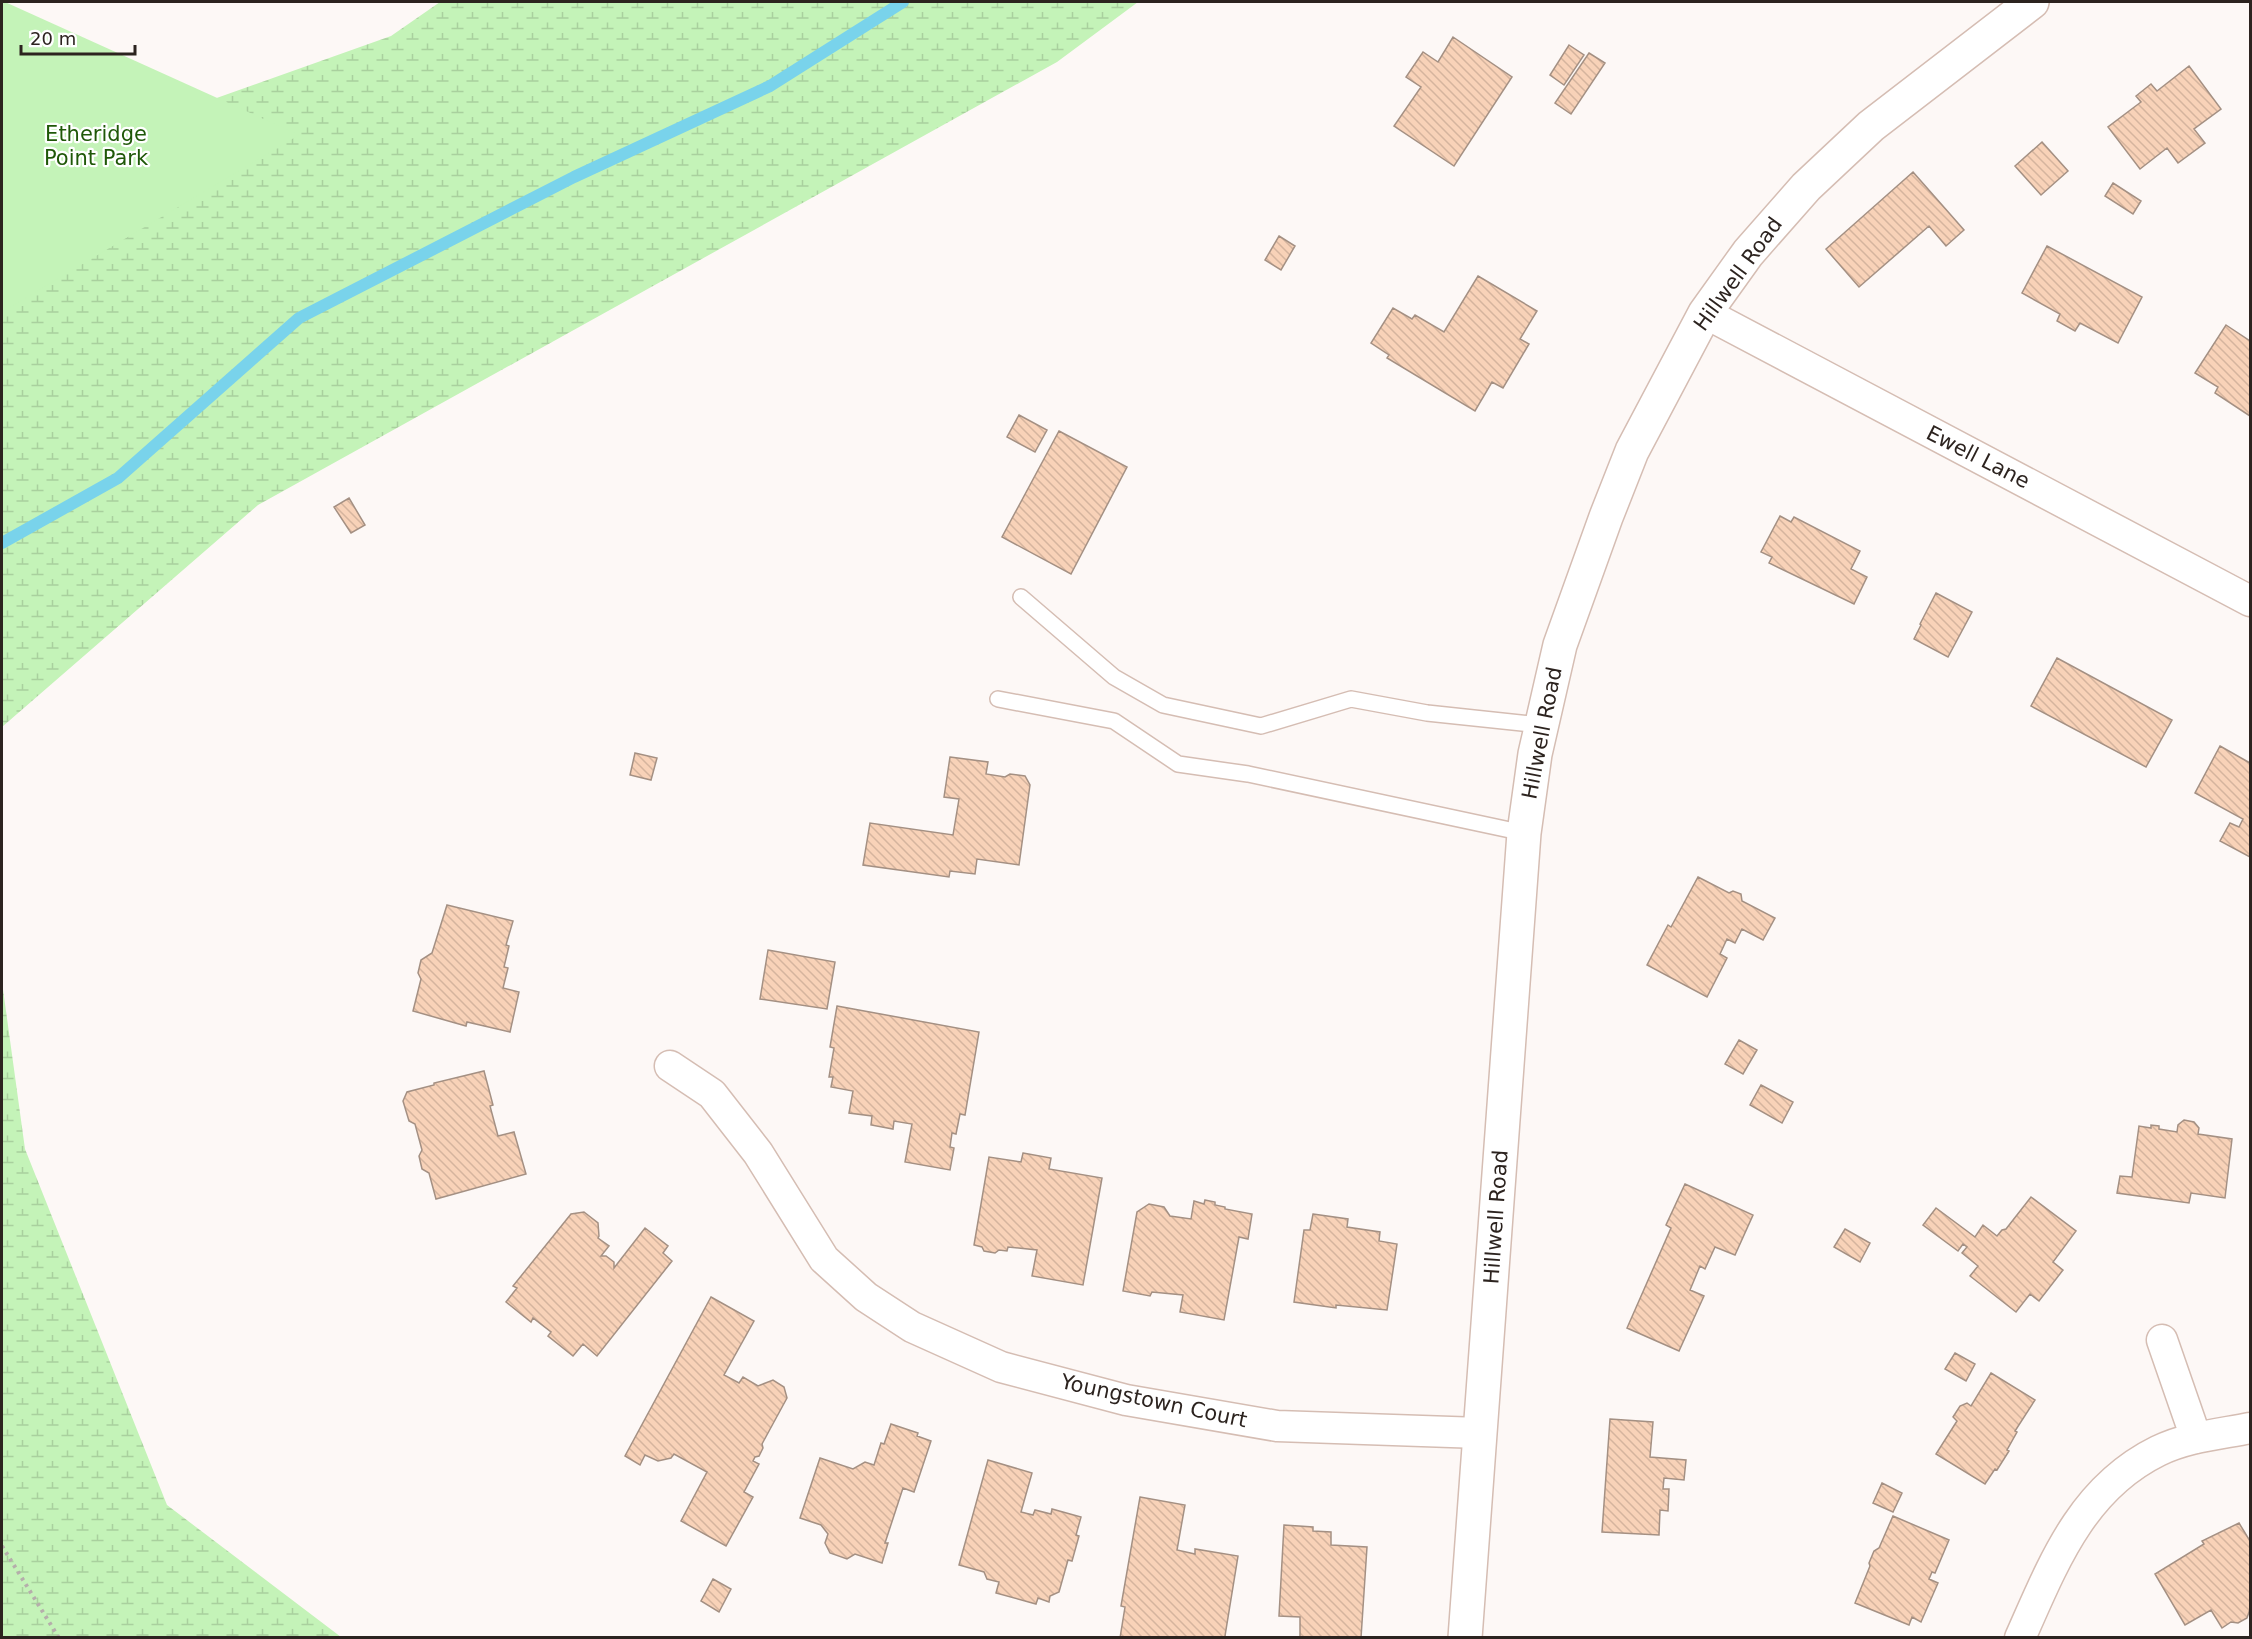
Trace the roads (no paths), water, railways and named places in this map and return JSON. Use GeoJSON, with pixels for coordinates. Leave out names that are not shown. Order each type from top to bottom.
{"type":"FeatureCollection","features":[{"type":"Feature","properties":{"kind":"street","name":"Hillwell Road"},"geometry":{"type":"LineString","coordinates":[[1465,1638],[1524,833],[1540,725],[1560,645],[1632,451],[1705,313],[1748,253],[1806,187],[1871,126],[2032,2]]}},
{"type":"Feature","properties":{"kind":"street","name":"Ewell Lane"},"geometry":{"type":"LineString","coordinates":[[1705,313],[2250,601]]}},
{"type":"Feature","properties":{"kind":"street","name":"Youngstown Court"},"geometry":{"type":"LineString","coordinates":[[670,1066],[712,1094],[758,1153],[824,1259],[867,1297],[912,1327],[1001,1367],[1138,1402],[1277,1426],[1480,1433]]}},
{"type":"Feature","properties":{"kind":"street"},"geometry":{"type":"LineString","coordinates":[[2162,1340],[2196,1438]]}},
{"type":"Feature","properties":{"kind":"street"},"geometry":{"type":"LineString","coordinates":[[2020,1638],[2058,1553],[2080,1517],[2124,1471],[2159,1450],[2196,1438],[2250,1428]]}},
{"type":"Feature","properties":{"kind":"lane"},"geometry":{"type":"LineString","coordinates":[[1021,597],[1114,677],[1163,705],[1261,726],[1351,699],[1427,714],[1540,725]]}},
{"type":"Feature","properties":{"kind":"lane"},"geometry":{"type":"LineString","coordinates":[[998,699],[1114,721],[1178,764],[1248,774],[1524,833]]}},
{"type":"Feature","properties":{"kind":"waterway"},"geometry":{"type":"LineString","coordinates":[[2,543],[118,478],[299,318],[574,177],[770,86],[903,2]]}},
{"type":"Feature","properties":{"kind":"park label","name":"Etheridge Point Park"},"geometry":{"type":"Point","coordinates":[96,146]}}]}
